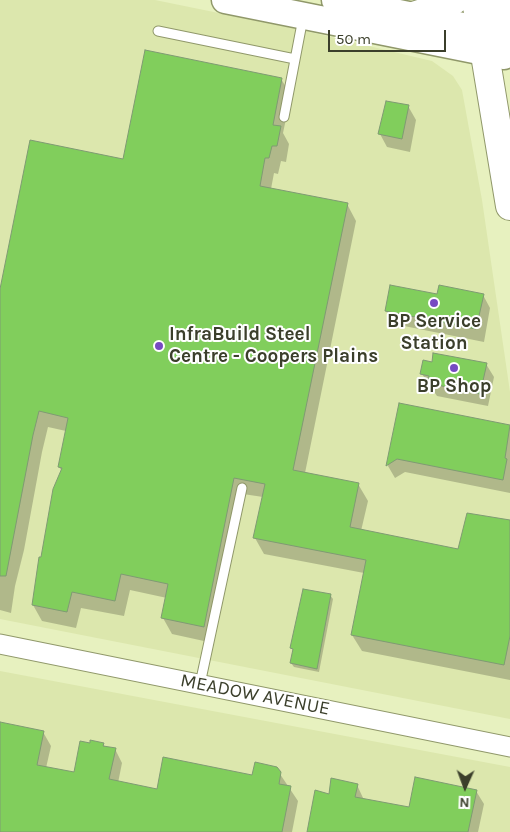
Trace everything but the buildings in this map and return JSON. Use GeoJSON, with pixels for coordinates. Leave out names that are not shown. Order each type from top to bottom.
{"type":"FeatureCollection","features":[{"type":"Feature","properties":{"kind":"highway"},"geometry":{"type":"LineString","coordinates":[[413,16],[445,6],[454,0]]}},
{"type":"Feature","properties":{"kind":"highway"},"geometry":{"type":"LineString","coordinates":[[476,0],[500,44]]}},
{"type":"Feature","properties":{"kind":"highway"},"geometry":{"type":"LineString","coordinates":[[502,0],[500,44],[510,206]]}},
{"type":"Feature","properties":{"kind":"main road"},"geometry":{"type":"LineString","coordinates":[[225,0],[304,16],[500,44]]}},
{"type":"Feature","properties":{"kind":"main road"},"geometry":{"type":"LineString","coordinates":[[334,0],[413,16],[500,44]]}},
{"type":"Feature","properties":{"kind":"street","name":"MEADOW AVENUE"},"geometry":{"type":"LineString","coordinates":[[0,644],[510,747]]}},
{"type":"Feature","properties":{"kind":"lane"},"geometry":{"type":"LineString","coordinates":[[284,117],[304,16]]}},
{"type":"Feature","properties":{"kind":"lane"},"geometry":{"type":"LineString","coordinates":[[158,31],[296,59]]}},
{"type":"Feature","properties":{"kind":"lane"},"geometry":{"type":"LineString","coordinates":[[200,684],[242,488]]}},
{"type":"Feature","properties":{"kind":"shaded area"},"geometry":{"type":"Polygon","coordinates":[[[0,0],[155,0],[297,29],[432,61],[453,76],[462,90],[482,200],[510,392],[510,719],[0,619],[0,0]]]}},
{"type":"Feature","properties":{"kind":"shaded area"},"geometry":{"type":"Polygon","coordinates":[[[0,671],[510,767],[510,832],[0,832],[0,671]]]}},
{"type":"Feature","properties":{"kind":"place","name":"BP Service Station"},"geometry":{"type":"Point","coordinates":[434,303]}},
{"type":"Feature","properties":{"kind":"place","name":"InfraBuild Steel Centre - Coopers Plains"},"geometry":{"type":"Point","coordinates":[159,346]}},
{"type":"Feature","properties":{"kind":"place","name":"BP Shop"},"geometry":{"type":"Point","coordinates":[454,368]}}]}
